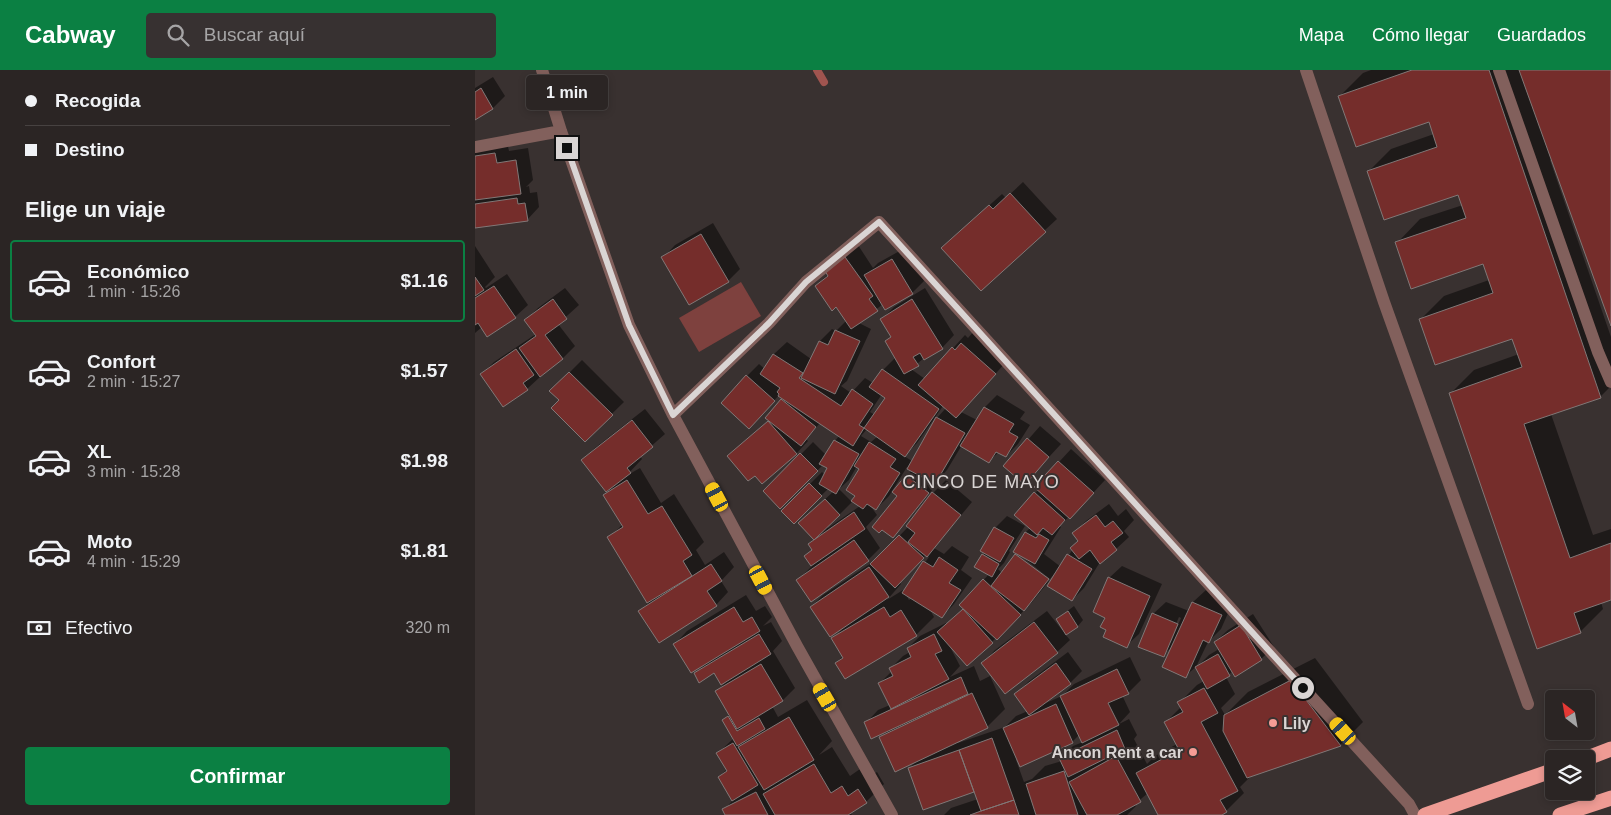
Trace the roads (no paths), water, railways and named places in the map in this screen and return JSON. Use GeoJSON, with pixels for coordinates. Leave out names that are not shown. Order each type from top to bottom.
{"type":"FeatureCollection","features":[{"type":"Feature","properties":{"kind":"highway"},"geometry":{"type":"LineString","coordinates":[[1595,755],[1611,749]]}},
{"type":"Feature","properties":{"kind":"highway"},"geometry":{"type":"LineString","coordinates":[[1425,815],[1545,773]]}},
{"type":"Feature","properties":{"kind":"highway"},"geometry":{"type":"LineString","coordinates":[[1560,815],[1611,798]]}},
{"type":"Feature","properties":{"kind":"street"},"geometry":{"type":"LineString","coordinates":[[542,70],[561,131],[629,325],[673,415],[797,646],[892,815]]}},
{"type":"Feature","properties":{"kind":"street"},"geometry":{"type":"LineString","coordinates":[[1305,70],[1384,302],[1528,704]]}},
{"type":"Feature","properties":{"kind":"street"},"geometry":{"type":"LineString","coordinates":[[1499,70],[1611,382]]}},
{"type":"Feature","properties":{"kind":"street"},"geometry":{"type":"LineString","coordinates":[[475,147],[561,131]]}},
{"type":"Feature","properties":{"kind":"street"},"geometry":{"type":"LineString","coordinates":[[673,415],[769,323],[806,282],[879,222],[1409,804],[1415,815]]}},
{"type":"Feature","properties":{"kind":"waterway"},"geometry":{"type":"LineString","coordinates":[[817,70],[824,82]]}},
{"type":"Feature","properties":{"kind":"place","name":"Lily"},"geometry":{"type":"Point","coordinates":[1273,723]}},
{"type":"Feature","properties":{"kind":"place","name":"Ancon Rent a car"},"geometry":{"type":"Point","coordinates":[1193,752]}},
{"type":"Feature","properties":{"kind":"district","name":"CINCO DE MAYO"},"geometry":{"type":"Point","coordinates":[981,482]}}]}
